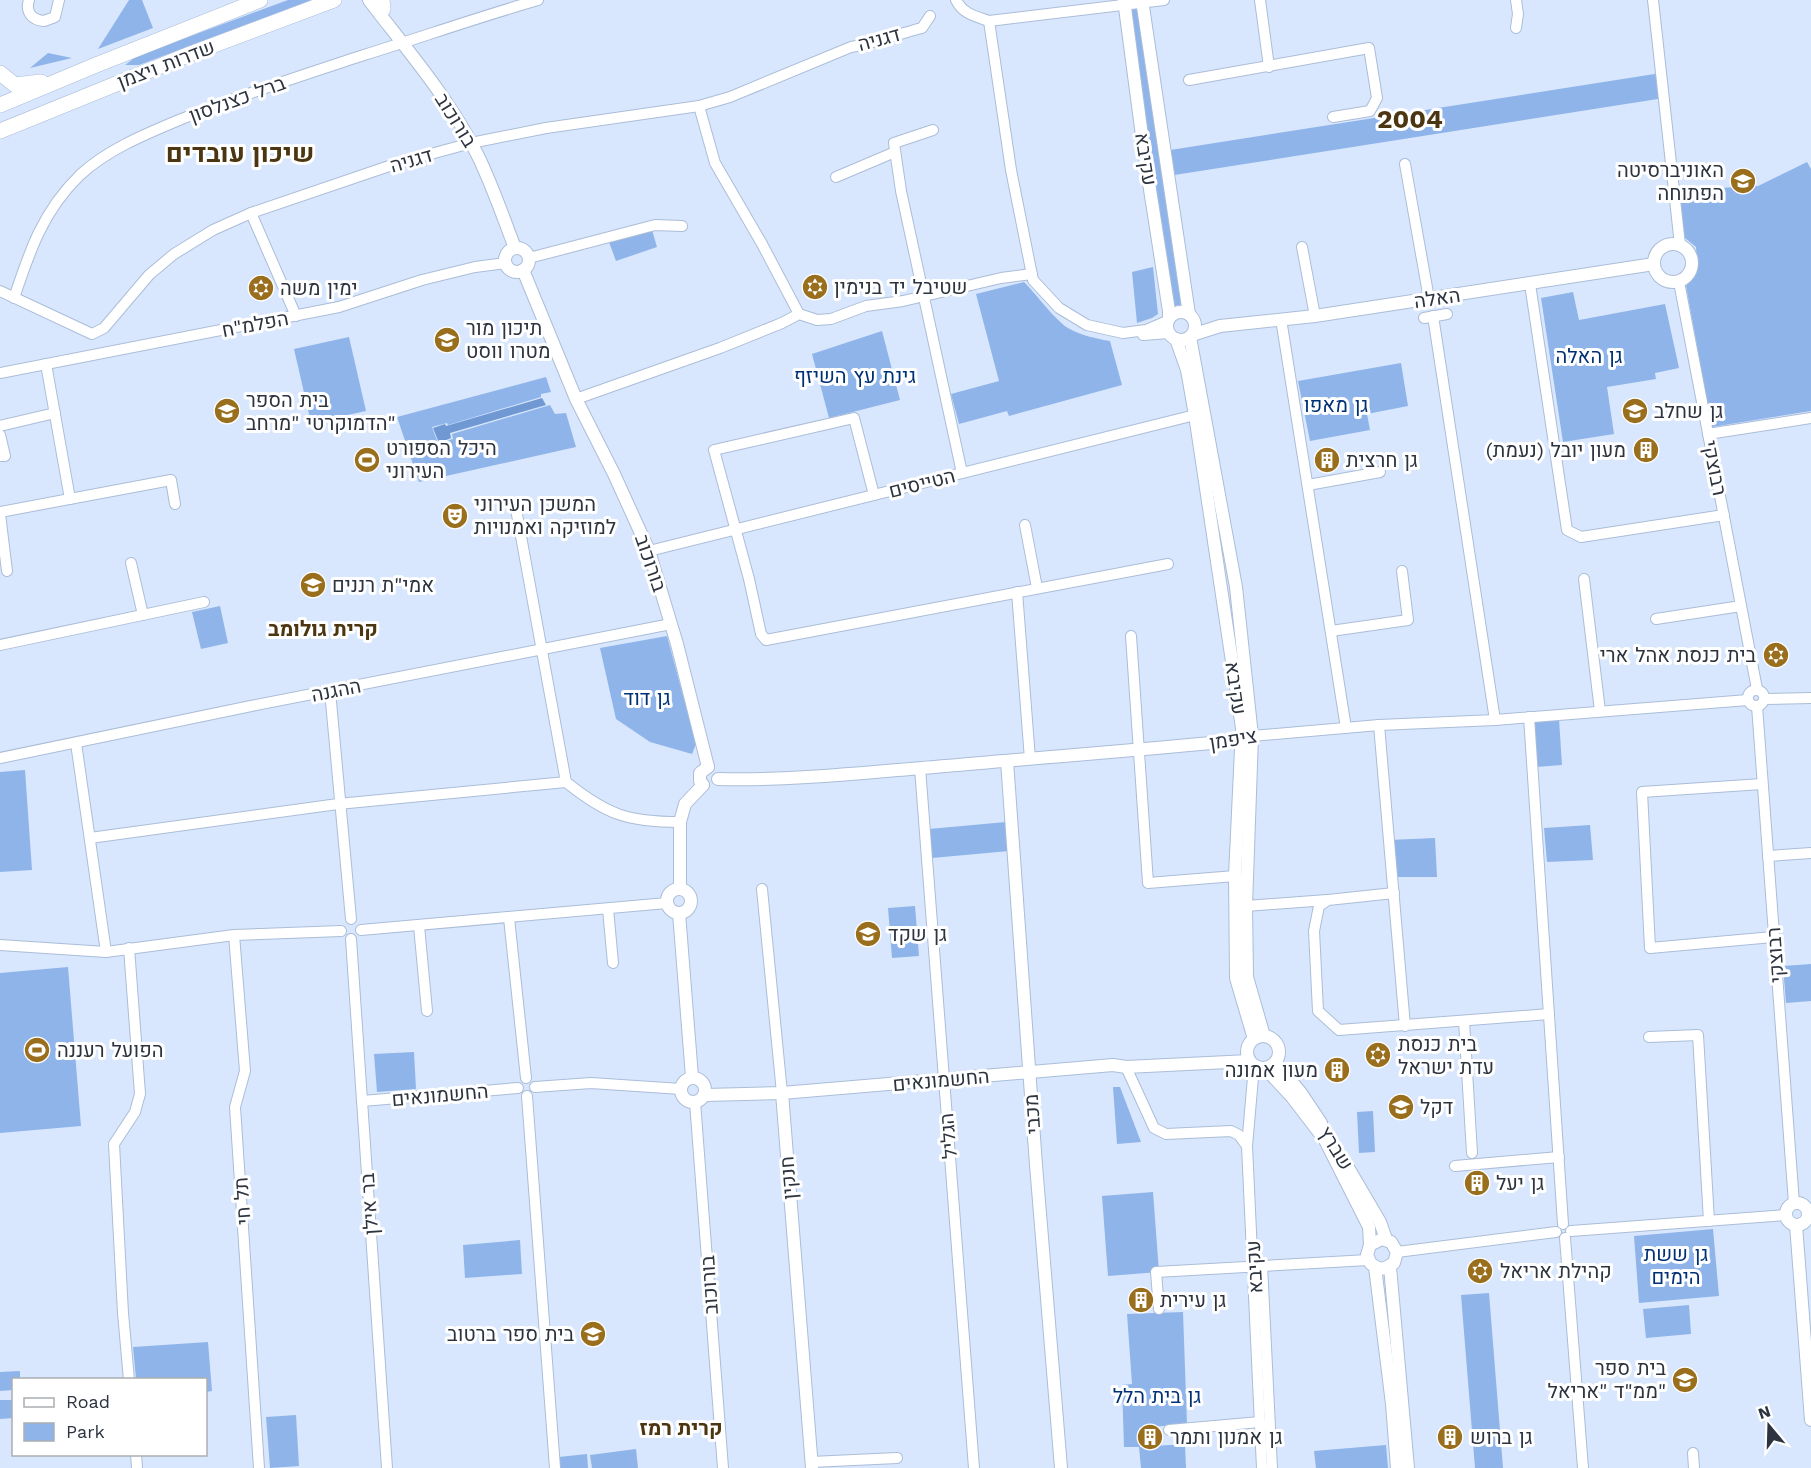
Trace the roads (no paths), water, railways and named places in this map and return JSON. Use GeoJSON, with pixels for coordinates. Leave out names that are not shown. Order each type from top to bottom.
{"type":"FeatureCollection","features":[{"type":"Feature","properties":{"kind":"main road","name":"שדרות ויצמן"},"geometry":{"type":"LineString","coordinates":[[0,105],[260,0]]}},
{"type":"Feature","properties":{"kind":"main road","name":"שדרות ויצמן"},"geometry":{"type":"LineString","coordinates":[[0,131],[334,0]]}},
{"type":"Feature","properties":{"kind":"main road"},"geometry":{"type":"LineString","coordinates":[[0,73],[15,85],[65,78]]}},
{"type":"Feature","properties":{"kind":"main road"},"geometry":{"type":"LineString","coordinates":[[0,142],[24,120]]}},
{"type":"Feature","properties":{"kind":"street"},"geometry":{"type":"LineString","coordinates":[[29,0],[28,12],[37,20],[44,21],[54,16],[59,0]]}},
{"type":"Feature","properties":{"kind":"street","name":"בורוכוב"},"geometry":{"type":"LineString","coordinates":[[369,0],[442,95],[471,143],[478,155],[515,248]]}},
{"type":"Feature","properties":{"kind":"street","name":"ברל כצנלסון"},"geometry":{"type":"LineString","coordinates":[[14,298],[29,252],[45,218],[60,197],[82,174],[116,150],[154,130],[301,75],[538,0]]}},
{"type":"Feature","properties":{"kind":"street"},"geometry":{"type":"LineString","coordinates":[[956,0],[960,9],[989,21],[1164,0]]}},
{"type":"Feature","properties":{"kind":"street"},"geometry":{"type":"LineString","coordinates":[[1260,0],[1269,67]]}},
{"type":"Feature","properties":{"kind":"street"},"geometry":{"type":"LineString","coordinates":[[1516,0],[1518,14],[1516,28]]}},
{"type":"Feature","properties":{"kind":"street"},"geometry":{"type":"LineString","coordinates":[[1653,0],[1680,245]]}},
{"type":"Feature","properties":{"kind":"street","name":"עקיבא"},"geometry":{"type":"LineString","coordinates":[[1142,1],[1191,316]]}},
{"type":"Feature","properties":{"kind":"street","name":"בורוכוב"},"geometry":{"type":"LineString","coordinates":[[381,3],[394,33]]}},
{"type":"Feature","properties":{"kind":"street","name":"עקיבא"},"geometry":{"type":"LineString","coordinates":[[1124,3],[1144,151],[1165,276],[1170,328],[1186,370],[1195,415],[1247,738],[1235,876],[1236,978],[1259,1037]]}},
{"type":"Feature","properties":{"kind":"street","name":"דגניה"},"geometry":{"type":"LineString","coordinates":[[0,291],[92,334],[104,328],[149,275],[174,254],[213,230],[251,213],[398,163],[471,143],[546,128],[699,106],[730,98],[851,46],[868,44],[887,36],[922,28],[930,16]]}},
{"type":"Feature","properties":{"kind":"street"},"geometry":{"type":"LineString","coordinates":[[989,21],[1011,170],[1033,280],[1046,297],[1073,318],[1087,325],[1140,335],[1170,328]]}},
{"type":"Feature","properties":{"kind":"street"},"geometry":{"type":"LineString","coordinates":[[1189,80],[1369,48],[1377,98],[1370,111],[1333,117]]}},
{"type":"Feature","properties":{"kind":"street"},"geometry":{"type":"LineString","coordinates":[[699,106],[715,163],[800,314],[817,320],[831,319],[866,306],[1001,278],[1032,274]]}},
{"type":"Feature","properties":{"kind":"street"},"geometry":{"type":"LineString","coordinates":[[933,130],[894,142],[901,191],[962,473]]}},
{"type":"Feature","properties":{"kind":"street"},"geometry":{"type":"LineString","coordinates":[[836,177],[895,152]]}},
{"type":"Feature","properties":{"kind":"street"},"geometry":{"type":"LineString","coordinates":[[1405,164],[1429,299]]}},
{"type":"Feature","properties":{"kind":"street"},"geometry":{"type":"LineString","coordinates":[[251,213],[296,316]]}},
{"type":"Feature","properties":{"kind":"street"},"geometry":{"type":"LineString","coordinates":[[529,258],[655,225],[682,226]]}},
{"type":"Feature","properties":{"kind":"street"},"geometry":{"type":"LineString","coordinates":[[1673,244],[1680,245],[1686,248],[1693,260],[1690,273],[1679,282],[1666,281],[1660,278],[1654,264],[1655,258],[1662,248],[1673,244]]}},
{"type":"Feature","properties":{"kind":"street"},"geometry":{"type":"LineString","coordinates":[[1302,247],[1315,316]]}},
{"type":"Feature","properties":{"kind":"street"},"geometry":{"type":"LineString","coordinates":[[515,248],[525,251],[529,258],[528,265],[523,270],[511,270],[506,263],[507,255],[515,248]]}},
{"type":"Feature","properties":{"kind":"street","name":"הפלמ\"ח"},"geometry":{"type":"LineString","coordinates":[[0,373],[339,307],[422,280],[475,267],[506,263]]}},
{"type":"Feature","properties":{"kind":"street","name":"האלה"},"geometry":{"type":"LineString","coordinates":[[1191,336],[1220,326],[1315,316],[1654,264]]}},
{"type":"Feature","properties":{"kind":"street","name":"בורוכוב"},"geometry":{"type":"LineString","coordinates":[[523,270],[576,399],[649,551],[672,624],[708,767]]}},
{"type":"Feature","properties":{"kind":"street","name":"רבוצקי"},"geometry":{"type":"LineString","coordinates":[[1679,282],[1757,689],[1762,692],[1756,702],[1794,1203]]}},
{"type":"Feature","properties":{"kind":"street"},"geometry":{"type":"LineString","coordinates":[[1530,284],[1567,530],[1581,537],[1724,515]]}},
{"type":"Feature","properties":{"kind":"street"},"geometry":{"type":"LineString","coordinates":[[1180,312],[1191,316],[1195,326],[1191,336],[1184,339],[1170,328],[1175,313],[1180,312]]}},
{"type":"Feature","properties":{"kind":"street"},"geometry":{"type":"LineString","coordinates":[[576,399],[720,348],[800,314]]}},
{"type":"Feature","properties":{"kind":"street"},"geometry":{"type":"LineString","coordinates":[[1447,314],[1428,317],[1495,720]]}},
{"type":"Feature","properties":{"kind":"street","name":"האלה"},"geometry":{"type":"LineString","coordinates":[[1191,316],[1220,326]]}},
{"type":"Feature","properties":{"kind":"street"},"geometry":{"type":"LineString","coordinates":[[1281,319],[1346,728]]}},
{"type":"Feature","properties":{"kind":"street","name":"עקיבא"},"geometry":{"type":"LineString","coordinates":[[1191,336],[1236,587],[1247,738],[1247,977],[1259,1037]]}},
{"type":"Feature","properties":{"kind":"street"},"geometry":{"type":"LineString","coordinates":[[46,364],[70,499]]}},
{"type":"Feature","properties":{"kind":"street"},"geometry":{"type":"LineString","coordinates":[[0,426],[55,413]]}},
{"type":"Feature","properties":{"kind":"street","name":"הטייסים"},"geometry":{"type":"LineString","coordinates":[[649,551],[1195,415]]}},
{"type":"Feature","properties":{"kind":"street"},"geometry":{"type":"LineString","coordinates":[[874,495],[854,418],[714,450],[749,579],[761,634],[766,640],[1168,564]]}},
{"type":"Feature","properties":{"kind":"street"},"geometry":{"type":"LineString","coordinates":[[1708,434],[1811,418]]}},
{"type":"Feature","properties":{"kind":"street"},"geometry":{"type":"LineString","coordinates":[[0,435],[5,456],[0,456]]}},
{"type":"Feature","properties":{"kind":"street"},"geometry":{"type":"LineString","coordinates":[[1308,485],[1380,472]]}},
{"type":"Feature","properties":{"kind":"street"},"geometry":{"type":"LineString","coordinates":[[7,571],[0,513],[171,480],[176,504]]}},
{"type":"Feature","properties":{"kind":"street"},"geometry":{"type":"LineString","coordinates":[[516,509],[566,782],[591,802],[614,814],[652,822],[680,822]]}},
{"type":"Feature","properties":{"kind":"street"},"geometry":{"type":"LineString","coordinates":[[1025,525],[1037,588]]}},
{"type":"Feature","properties":{"kind":"street"},"geometry":{"type":"LineString","coordinates":[[131,563],[143,615]]}},
{"type":"Feature","properties":{"kind":"street"},"geometry":{"type":"LineString","coordinates":[[1331,631],[1408,621],[1402,571]]}},
{"type":"Feature","properties":{"kind":"street"},"geometry":{"type":"LineString","coordinates":[[1584,579],[1600,711]]}},
{"type":"Feature","properties":{"kind":"street"},"geometry":{"type":"LineString","coordinates":[[1017,592],[1030,759]]}},
{"type":"Feature","properties":{"kind":"street"},"geometry":{"type":"LineString","coordinates":[[0,645],[204,602]]}},
{"type":"Feature","properties":{"kind":"street"},"geometry":{"type":"LineString","coordinates":[[1656,619],[1742,606]]}},
{"type":"Feature","properties":{"kind":"street","name":"ההגנה"},"geometry":{"type":"LineString","coordinates":[[0,758],[672,624]]}},
{"type":"Feature","properties":{"kind":"street"},"geometry":{"type":"LineString","coordinates":[[1131,636],[1148,883],[1235,876]]}},
{"type":"Feature","properties":{"kind":"street"},"geometry":{"type":"LineString","coordinates":[[330,691],[338,804],[351,919]]}},
{"type":"Feature","properties":{"kind":"street","name":"ציפמן"},"geometry":{"type":"LineString","coordinates":[[718,778],[753,780],[920,768],[1140,750],[1379,725],[1495,720],[1811,698]]}},
{"type":"Feature","properties":{"kind":"street"},"geometry":{"type":"LineString","coordinates":[[1529,717],[1564,1231],[1583,1468]]}},
{"type":"Feature","properties":{"kind":"street"},"geometry":{"type":"LineString","coordinates":[[1379,725],[1405,1026]]}},
{"type":"Feature","properties":{"kind":"street"},"geometry":{"type":"LineString","coordinates":[[76,743],[106,952]]}},
{"type":"Feature","properties":{"kind":"street","name":"מכבי"},"geometry":{"type":"LineString","coordinates":[[1007,761],[1061,1468]]}},
{"type":"Feature","properties":{"kind":"street"},"geometry":{"type":"LineString","coordinates":[[708,767],[716,771],[718,778],[712,786],[703,785],[700,781],[700,773],[708,767]]}},
{"type":"Feature","properties":{"kind":"street","name":"הגליל"},"geometry":{"type":"LineString","coordinates":[[920,768],[974,1468]]}},
{"type":"Feature","properties":{"kind":"street"},"geometry":{"type":"LineString","coordinates":[[90,838],[338,804],[566,782]]}},
{"type":"Feature","properties":{"kind":"street"},"geometry":{"type":"LineString","coordinates":[[1762,784],[1642,792],[1650,948],[1773,937]]}},
{"type":"Feature","properties":{"kind":"street"},"geometry":{"type":"LineString","coordinates":[[680,889],[680,822],[685,804],[703,785]]}},
{"type":"Feature","properties":{"kind":"street"},"geometry":{"type":"LineString","coordinates":[[1768,856],[1811,853]]}},
{"type":"Feature","properties":{"kind":"street"},"geometry":{"type":"LineString","coordinates":[[680,889],[688,893],[691,903],[688,909],[678,913],[672,911],[667,903],[669,894],[680,889]]}},
{"type":"Feature","properties":{"kind":"street","name":"חנקין"},"geometry":{"type":"LineString","coordinates":[[762,889],[782,1093],[811,1465]]}},
{"type":"Feature","properties":{"kind":"street"},"geometry":{"type":"LineString","coordinates":[[1246,906],[1394,893]]}},
{"type":"Feature","properties":{"kind":"street"},"geometry":{"type":"LineString","coordinates":[[1328,900],[1319,906],[1314,931],[1318,1011],[1339,1030],[1549,1014]]}},
{"type":"Feature","properties":{"kind":"street"},"geometry":{"type":"LineString","coordinates":[[361,930],[667,903]]}},
{"type":"Feature","properties":{"kind":"street"},"geometry":{"type":"LineString","coordinates":[[608,909],[613,963]]}},
{"type":"Feature","properties":{"kind":"street"},"geometry":{"type":"LineString","coordinates":[[678,913],[692,1077]]}},
{"type":"Feature","properties":{"kind":"street"},"geometry":{"type":"LineString","coordinates":[[509,918],[526,1078]]}},
{"type":"Feature","properties":{"kind":"street"},"geometry":{"type":"LineString","coordinates":[[351,919],[357,921],[361,930],[358,937],[351,939],[345,937],[341,931],[344,922],[351,919]]}},
{"type":"Feature","properties":{"kind":"street"},"geometry":{"type":"LineString","coordinates":[[420,926],[427,1011]]}},
{"type":"Feature","properties":{"kind":"street"},"geometry":{"type":"LineString","coordinates":[[0,945],[106,952],[234,935],[341,931]]}},
{"type":"Feature","properties":{"kind":"street","name":"תל חי"},"geometry":{"type":"LineString","coordinates":[[234,935],[245,1071],[236,1107],[259,1468]]}},
{"type":"Feature","properties":{"kind":"street","name":"בר אילן"},"geometry":{"type":"LineString","coordinates":[[351,939],[387,1468]]}},
{"type":"Feature","properties":{"kind":"street"},"geometry":{"type":"LineString","coordinates":[[129,948],[140,1094],[135,1112],[114,1144],[129,1378]]}},
{"type":"Feature","properties":{"kind":"street"},"geometry":{"type":"LineString","coordinates":[[1464,1021],[1472,1153]]}},
{"type":"Feature","properties":{"kind":"street"},"geometry":{"type":"LineString","coordinates":[[1648,1037],[1698,1035],[1709,1221]]}},
{"type":"Feature","properties":{"kind":"street"},"geometry":{"type":"LineString","coordinates":[[1259,1037],[1270,1037],[1280,1052],[1261,1065],[1247,1049],[1259,1037]]}},
{"type":"Feature","properties":{"kind":"street","name":"החשמונאים"},"geometry":{"type":"LineString","coordinates":[[700,1098],[1113,1065],[1126,1067],[1261,1065]]}},
{"type":"Feature","properties":{"kind":"street","name":"עקיבא"},"geometry":{"type":"LineString","coordinates":[[1261,1065],[1247,1146],[1272,1468]]}},
{"type":"Feature","properties":{"kind":"street","name":"שברץ"},"geometry":{"type":"LineString","coordinates":[[1261,1065],[1301,1093],[1380,1222],[1386,1239]]}},
{"type":"Feature","properties":{"kind":"street","name":"שברץ"},"geometry":{"type":"LineString","coordinates":[[1261,1065],[1292,1096],[1325,1140],[1369,1227],[1370,1245]]}},
{"type":"Feature","properties":{"kind":"street"},"geometry":{"type":"LineString","coordinates":[[1126,1067],[1151,1123],[1160,1132],[1166,1134],[1231,1131],[1239,1135],[1247,1146]]}},
{"type":"Feature","properties":{"kind":"street"},"geometry":{"type":"LineString","coordinates":[[692,1077],[704,1082],[706,1091],[700,1098],[686,1100],[681,1089],[684,1081],[692,1077]]}},
{"type":"Feature","properties":{"kind":"street"},"geometry":{"type":"LineString","coordinates":[[526,1078],[531,1080],[535,1087],[534,1092],[527,1096]]}},
{"type":"Feature","properties":{"kind":"street"},"geometry":{"type":"LineString","coordinates":[[526,1078],[519,1083],[518,1088],[520,1093],[527,1096]]}},
{"type":"Feature","properties":{"kind":"street"},"geometry":{"type":"LineString","coordinates":[[535,1087],[591,1083],[681,1089]]}},
{"type":"Feature","properties":{"kind":"street","name":"החשמונאים"},"geometry":{"type":"LineString","coordinates":[[362,1101],[518,1088]]}},
{"type":"Feature","properties":{"kind":"street"},"geometry":{"type":"LineString","coordinates":[[527,1096],[555,1468]]}},
{"type":"Feature","properties":{"kind":"street","name":"בורוכוב"},"geometry":{"type":"LineString","coordinates":[[700,1098],[723,1468]]}},
{"type":"Feature","properties":{"kind":"street"},"geometry":{"type":"LineString","coordinates":[[1455,1166],[1559,1157]]}},
{"type":"Feature","properties":{"kind":"street"},"geometry":{"type":"LineString","coordinates":[[1794,1203],[1803,1204],[1809,1212],[1803,1223],[1796,1225],[1788,1221],[1786,1215],[1788,1208],[1794,1203]]}},
{"type":"Feature","properties":{"kind":"street"},"geometry":{"type":"LineString","coordinates":[[1397,1252],[1564,1231],[1786,1215]]}},
{"type":"Feature","properties":{"kind":"street"},"geometry":{"type":"LineString","coordinates":[[1796,1225],[1811,1420]]}},
{"type":"Feature","properties":{"kind":"street"},"geometry":{"type":"LineString","coordinates":[[1159,1309],[1156,1272],[1371,1263],[1380,1269],[1390,1267],[1397,1258],[1397,1252],[1391,1242],[1386,1239],[1377,1239],[1368,1249],[1371,1263],[1392,1404],[1397,1468]]}},
{"type":"Feature","properties":{"kind":"street","name":"עקיבא"},"geometry":{"type":"LineString","coordinates":[[1258,1266],[1262,1468]]}},
{"type":"Feature","properties":{"kind":"street"},"geometry":{"type":"LineString","coordinates":[[1390,1267],[1408,1468]]}},
{"type":"Feature","properties":{"kind":"street"},"geometry":{"type":"LineString","coordinates":[[1169,1430],[1260,1422]]}},
{"type":"Feature","properties":{"kind":"street"},"geometry":{"type":"LineString","coordinates":[[1693,1454],[1694,1468]]}},
{"type":"Feature","properties":{"kind":"street"},"geometry":{"type":"LineString","coordinates":[[811,1465],[897,1458]]}},
{"type":"Feature","properties":{"kind":"place","name":"האוניברסיטה הפתוחה"},"geometry":{"type":"Point","coordinates":[1743,181]}},
{"type":"Feature","properties":{"kind":"place","name":"שטיבל יד בנימין"},"geometry":{"type":"Point","coordinates":[815,287]}},
{"type":"Feature","properties":{"kind":"place","name":"ימין משה"},"geometry":{"type":"Point","coordinates":[261,288]}},
{"type":"Feature","properties":{"kind":"place","name":"תיכון מור מטרו ווסט"},"geometry":{"type":"Point","coordinates":[447,340]}},
{"type":"Feature","properties":{"kind":"place","name":"בית הספר הדמוקרטי \"מרחב\""},"geometry":{"type":"Point","coordinates":[227,411]}},
{"type":"Feature","properties":{"kind":"place","name":"גן שחלב"},"geometry":{"type":"Point","coordinates":[1635,411]}},
{"type":"Feature","properties":{"kind":"place","name":"מעון יובל (נעמת)"},"geometry":{"type":"Point","coordinates":[1646,450]}},
{"type":"Feature","properties":{"kind":"place","name":"היכל הספורט העירוני"},"geometry":{"type":"Point","coordinates":[367,460]}},
{"type":"Feature","properties":{"kind":"place","name":"גן חרצית"},"geometry":{"type":"Point","coordinates":[1327,460]}},
{"type":"Feature","properties":{"kind":"place","name":"המשכן העירוני למוזיקה ואמנויות"},"geometry":{"type":"Point","coordinates":[455,516]}},
{"type":"Feature","properties":{"kind":"place","name":"אמי\"ת רננים"},"geometry":{"type":"Point","coordinates":[313,585]}},
{"type":"Feature","properties":{"kind":"place","name":"בית כנסת אהל ארי"},"geometry":{"type":"Point","coordinates":[1776,655]}},
{"type":"Feature","properties":{"kind":"place","name":"גן שקד"},"geometry":{"type":"Point","coordinates":[868,934]}},
{"type":"Feature","properties":{"kind":"place","name":"הפועל רעננה"},"geometry":{"type":"Point","coordinates":[37,1050]}},
{"type":"Feature","properties":{"kind":"place","name":"בית כנסת עדת ישראל"},"geometry":{"type":"Point","coordinates":[1378,1055]}},
{"type":"Feature","properties":{"kind":"place","name":"מעון אמונה"},"geometry":{"type":"Point","coordinates":[1337,1070]}},
{"type":"Feature","properties":{"kind":"place","name":"דקל"},"geometry":{"type":"Point","coordinates":[1401,1107]}},
{"type":"Feature","properties":{"kind":"place","name":"גן יעל"},"geometry":{"type":"Point","coordinates":[1477,1183]}},
{"type":"Feature","properties":{"kind":"place","name":"קהילת אריאל"},"geometry":{"type":"Point","coordinates":[1480,1271]}},
{"type":"Feature","properties":{"kind":"place","name":"גן עירית"},"geometry":{"type":"Point","coordinates":[1141,1300]}},
{"type":"Feature","properties":{"kind":"place","name":"בית ספר ברטוב"},"geometry":{"type":"Point","coordinates":[593,1334]}},
{"type":"Feature","properties":{"kind":"place","name":"בית ספר ממ\"ד \"אריאל\""},"geometry":{"type":"Point","coordinates":[1685,1380]}},
{"type":"Feature","properties":{"kind":"place","name":"גן אמנון ותמר"},"geometry":{"type":"Point","coordinates":[1150,1437]}},
{"type":"Feature","properties":{"kind":"place","name":"גן ברוש"},"geometry":{"type":"Point","coordinates":[1450,1437]}},
{"type":"Feature","properties":{"kind":"district","name":"2004"},"geometry":{"type":"Point","coordinates":[1410,119]}},
{"type":"Feature","properties":{"kind":"district","name":"שיכון עובדים"},"geometry":{"type":"Point","coordinates":[240,153]}},
{"type":"Feature","properties":{"kind":"district","name":"קרית גולומב"},"geometry":{"type":"Point","coordinates":[323,628]}},
{"type":"Feature","properties":{"kind":"district","name":"קרית רמז"},"geometry":{"type":"Point","coordinates":[681,1427]}},
{"type":"Feature","properties":{"kind":"park label","name":"גן האלה"},"geometry":{"type":"Point","coordinates":[1589,356]}},
{"type":"Feature","properties":{"kind":"park label","name":"גינת עץ השיזף"},"geometry":{"type":"Point","coordinates":[855,376]}},
{"type":"Feature","properties":{"kind":"park label","name":"גן מאפו"},"geometry":{"type":"Point","coordinates":[1336,405]}},
{"type":"Feature","properties":{"kind":"park label","name":"גן דוד"},"geometry":{"type":"Point","coordinates":[647,698]}},
{"type":"Feature","properties":{"kind":"park label","name":"גן ששת הימים"},"geometry":{"type":"Point","coordinates":[1676,1266]}},
{"type":"Feature","properties":{"kind":"park label","name":"גן בית הלל"},"geometry":{"type":"Point","coordinates":[1157,1396]}}]}
